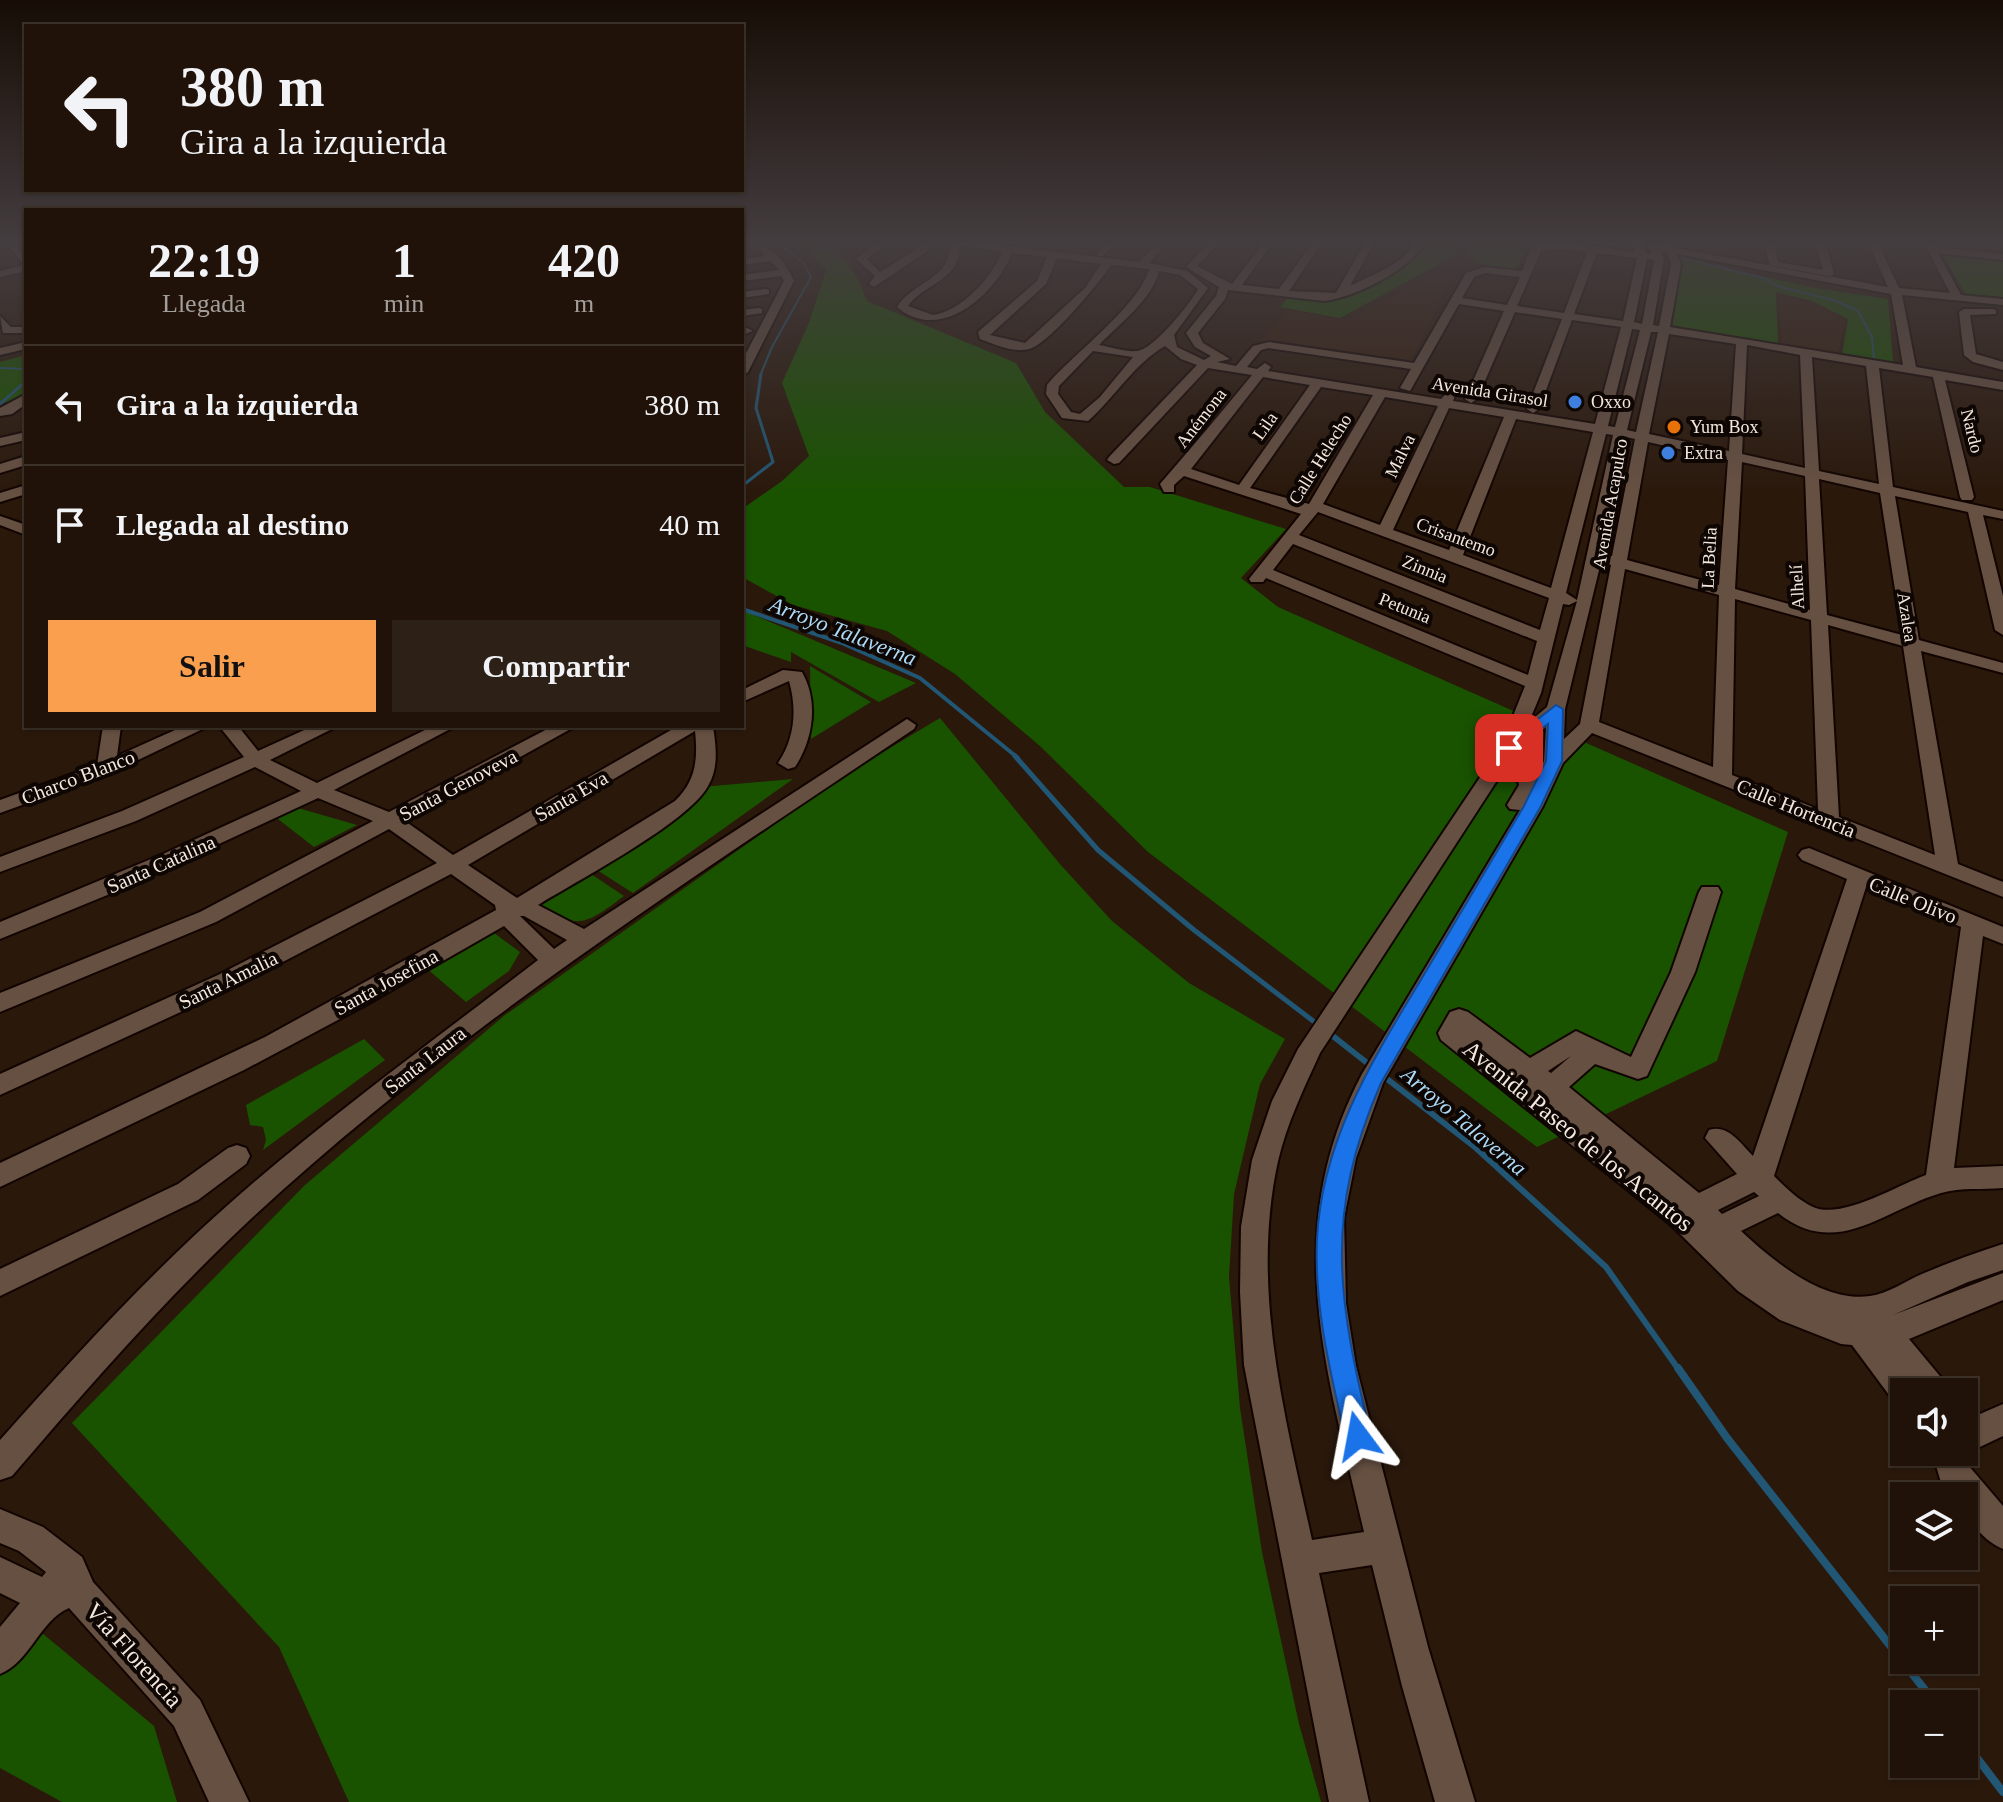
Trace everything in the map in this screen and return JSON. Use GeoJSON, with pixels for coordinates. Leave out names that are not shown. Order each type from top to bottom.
{"type":"FeatureCollection","features":[{"type":"Feature","properties":{"kind":"street"},"geometry":{"type":"LineString","coordinates":[[6,325],[12,332],[24,330]]}},
{"type":"Feature","properties":{"kind":"street"},"geometry":{"type":"LineString","coordinates":[[748,351],[764,325]]}},
{"type":"Feature","properties":{"kind":"street"},"geometry":{"type":"LineString","coordinates":[[992,325],[984,332],[984,337],[1014,346],[1028,346],[1051,325]]}},
{"type":"Feature","properties":{"kind":"street"},"geometry":{"type":"LineString","coordinates":[[1112,325],[1050,389],[1067,415],[1074,418],[1087,416],[1141,355],[1175,325]]}},
{"type":"Feature","properties":{"kind":"street"},"geometry":{"type":"LineString","coordinates":[[1167,335],[1192,333],[1198,325]]}},
{"type":"Feature","properties":{"kind":"street"},"geometry":{"type":"LineString","coordinates":[[1406,388],[1443,325]]}},
{"type":"Feature","properties":{"kind":"street"},"geometry":{"type":"LineString","coordinates":[[1471,399],[1503,325]]}},
{"type":"Feature","properties":{"kind":"street"},"geometry":{"type":"LineString","coordinates":[[1533,409],[1563,325]]}},
{"type":"Feature","properties":{"kind":"street","name":"Avenida Acapulco"},"geometry":{"type":"LineString","coordinates":[[1509,748],[1532,693],[1532,683],[1628,325]]}},
{"type":"Feature","properties":{"kind":"street"},"geometry":{"type":"LineString","coordinates":[[1638,325],[2003,386]]}},
{"type":"Feature","properties":{"kind":"street","name":"Avenida Acapulco"},"geometry":{"type":"LineString","coordinates":[[1589,725],[1665,325]]}},
{"type":"Feature","properties":{"kind":"street"},"geometry":{"type":"LineString","coordinates":[[1902,325],[1910,369]]}},
{"type":"Feature","properties":{"kind":"street"},"geometry":{"type":"LineString","coordinates":[[1966,325],[1970,355],[1977,360],[2003,366]]}},
{"type":"Feature","properties":{"kind":"street","name":"Avenida Acapulco"},"geometry":{"type":"LineString","coordinates":[[1554,761],[1556,709],[1584,605],[1647,326]]}},
{"type":"Feature","properties":{"kind":"street"},"geometry":{"type":"LineString","coordinates":[[1192,333],[1199,345],[1218,358]]}},
{"type":"Feature","properties":{"kind":"street","name":"Avenida Girasol"},"geometry":{"type":"LineString","coordinates":[[1167,335],[1168,345],[1180,355],[1205,364],[1406,388],[1512,414],[1603,418]]}},
{"type":"Feature","properties":{"kind":"street","name":"La Belia"},"geometry":{"type":"LineString","coordinates":[[1722,778],[1727,593],[1742,341]]}},
{"type":"Feature","properties":{"kind":"street"},"geometry":{"type":"LineString","coordinates":[[1242,367],[1262,345],[1418,367]]}},
{"type":"Feature","properties":{"kind":"street"},"geometry":{"type":"LineString","coordinates":[[0,352],[24,346]]}},
{"type":"Feature","properties":{"kind":"street"},"geometry":{"type":"LineString","coordinates":[[1090,347],[1141,355]]}},
{"type":"Feature","properties":{"kind":"street","name":"Alhelí"},"geometry":{"type":"LineString","coordinates":[[1806,351],[1829,821]]}},
{"type":"Feature","properties":{"kind":"street"},"geometry":{"type":"LineString","coordinates":[[0,359],[24,353]]}},
{"type":"Feature","properties":{"kind":"street"},"geometry":{"type":"LineString","coordinates":[[1114,460],[1205,364],[1218,358]]}},
{"type":"Feature","properties":{"kind":"street","name":"Avenida Girasol"},"geometry":{"type":"LineString","coordinates":[[1218,358],[1242,367]]}},
{"type":"Feature","properties":{"kind":"street","name":"Azalea"},"geometry":{"type":"LineString","coordinates":[[1872,363],[1886,484],[1948,869]]}},
{"type":"Feature","properties":{"kind":"street","name":"Avenida Girasol"},"geometry":{"type":"LineString","coordinates":[[1262,370],[1381,393],[1471,399],[1603,418],[1623,422],[1644,432],[1971,502],[2003,505]]}},
{"type":"Feature","properties":{"kind":"street","name":"Anémona"},"geometry":{"type":"LineString","coordinates":[[1169,489],[1167,484],[1182,471],[1262,370]]}},
{"type":"Feature","properties":{"kind":"street","name":"Nardo"},"geometry":{"type":"LineString","coordinates":[[1938,374],[2003,630]]}},
{"type":"Feature","properties":{"kind":"street","name":"Lila"},"geometry":{"type":"LineString","coordinates":[[1242,490],[1318,382]]}},
{"type":"Feature","properties":{"kind":"street","name":"Calle Helecho"},"geometry":{"type":"LineString","coordinates":[[1260,575],[1313,509],[1381,393]]}},
{"type":"Feature","properties":{"kind":"street","name":"Malva"},"geometry":{"type":"LineString","coordinates":[[1384,532],[1447,399]]}},
{"type":"Feature","properties":{"kind":"street"},"geometry":{"type":"LineString","coordinates":[[13,405],[10,417],[21,420]]}},
{"type":"Feature","properties":{"kind":"street"},"geometry":{"type":"LineString","coordinates":[[1454,558],[1512,414]]}},
{"type":"Feature","properties":{"kind":"street"},"geometry":{"type":"LineString","coordinates":[[1603,418],[1623,422]]}},
{"type":"Feature","properties":{"kind":"street"},"geometry":{"type":"LineString","coordinates":[[0,442],[24,436]]}},
{"type":"Feature","properties":{"kind":"street"},"geometry":{"type":"LineString","coordinates":[[0,469],[24,461]]}},
{"type":"Feature","properties":{"kind":"street","name":"Crisantemo"},"geometry":{"type":"LineString","coordinates":[[1182,471],[1384,532],[1584,605]]}},
{"type":"Feature","properties":{"kind":"street"},"geometry":{"type":"LineString","coordinates":[[0,498],[24,490]]}},
{"type":"Feature","properties":{"kind":"street","name":"Avenida Girasol"},"geometry":{"type":"LineString","coordinates":[[1971,502],[2003,515]]}},
{"type":"Feature","properties":{"kind":"street","name":"Zinnia"},"geometry":{"type":"LineString","coordinates":[[1290,537],[1545,638]]}},
{"type":"Feature","properties":{"kind":"street"},"geometry":{"type":"LineString","coordinates":[[1593,556],[2003,668]]}},
{"type":"Feature","properties":{"kind":"street","name":"Petunia"},"geometry":{"type":"LineString","coordinates":[[1260,575],[1532,683]]}},
{"type":"Feature","properties":{"kind":"street"},"geometry":{"type":"LineString","coordinates":[[744,696],[783,675],[796,676],[800,688],[801,740],[788,763]]}},
{"type":"Feature","properties":{"kind":"street"},"geometry":{"type":"LineString","coordinates":[[1349,1802],[1259,1365],[1255,1227],[1265,1160],[1285,1101],[1310,1049],[1509,748],[1556,709]]}},
{"type":"Feature","properties":{"kind":"street","name":"Santa Laura"},"geometry":{"type":"LineString","coordinates":[[0,1464],[104,1346],[247,1205],[336,1129],[553,961],[907,725]]}},
{"type":"Feature","properties":{"kind":"street"},"geometry":{"type":"LineString","coordinates":[[1455,1802],[1385,1546],[1338,1353],[1329,1292],[1329,1237],[1338,1180],[1352,1125],[1371,1081],[1517,833],[1554,761],[1589,725]]}},
{"type":"Feature","properties":{"kind":"street","name":"Calle Hortencia"},"geometry":{"type":"LineString","coordinates":[[1589,725],[2003,890]]}},
{"type":"Feature","properties":{"kind":"street"},"geometry":{"type":"LineString","coordinates":[[106,768],[112,728]]}},
{"type":"Feature","properties":{"kind":"street","name":"Charco Blanco"},"geometry":{"type":"LineString","coordinates":[[0,807],[106,768],[196,728]]}},
{"type":"Feature","properties":{"kind":"street"},"geometry":{"type":"LineString","coordinates":[[230,728],[256,760],[320,792],[390,820],[511,908],[585,940]]}},
{"type":"Feature","properties":{"kind":"street"},"geometry":{"type":"LineString","coordinates":[[0,865],[129,816],[325,728]]}},
{"type":"Feature","properties":{"kind":"street"},"geometry":{"type":"LineString","coordinates":[[320,792],[443,728]]}},
{"type":"Feature","properties":{"kind":"street","name":"Santa Genoveva"},"geometry":{"type":"LineString","coordinates":[[390,820],[563,728]]}},
{"type":"Feature","properties":{"kind":"street","name":"Santa Eva"},"geometry":{"type":"LineString","coordinates":[[451,865],[688,728]]}},
{"type":"Feature","properties":{"kind":"street","name":"Santa Josefina"},"geometry":{"type":"LineString","coordinates":[[0,1176],[195,1084],[314,1022],[511,908],[694,796],[704,774],[704,728]]}},
{"type":"Feature","properties":{"kind":"street"},"geometry":{"type":"LineString","coordinates":[[1494,770],[1512,770],[1527,778],[1529,785],[1514,810],[1517,833]]}},
{"type":"Feature","properties":{"kind":"street","name":"Santa Catalina"},"geometry":{"type":"LineString","coordinates":[[0,931],[184,855],[320,792]]}},
{"type":"Feature","properties":{"kind":"street"},"geometry":{"type":"LineString","coordinates":[[0,1003],[208,917],[390,820]]}},
{"type":"Feature","properties":{"kind":"street"},"geometry":{"type":"LineString","coordinates":[[1809,855],[1858,878]]}},
{"type":"Feature","properties":{"kind":"street","name":"Santa Amalia"},"geometry":{"type":"LineString","coordinates":[[0,1085],[102,1041],[267,962],[451,865]]}},
{"type":"Feature","properties":{"kind":"street","name":"Calle Olivo"},"geometry":{"type":"LineString","coordinates":[[1760,1176],[1858,878],[1973,923],[1939,1182]]}},
{"type":"Feature","properties":{"kind":"street"},"geometry":{"type":"LineString","coordinates":[[1544,1093],[1592,1052],[1638,1069],[1683,972],[1710,892]]}},
{"type":"Feature","properties":{"kind":"street"},"geometry":{"type":"LineString","coordinates":[[511,908],[553,961]]}},
{"type":"Feature","properties":{"kind":"street"},"geometry":{"type":"LineString","coordinates":[[1973,923],[2003,936]]}},
{"type":"Feature","properties":{"kind":"street","name":"Avenida Paseo de los Acantos"},"geometry":{"type":"LineString","coordinates":[[1592,1052],[1576,1040],[1521,1076],[1699,1222],[1748,1282],[1779,1303],[1822,1324],[1867,1322]]}},
{"type":"Feature","properties":{"kind":"street"},"geometry":{"type":"LineString","coordinates":[[1718,1138],[1781,1199],[1802,1215],[1830,1224],[1939,1182],[2003,1177]]}},
{"type":"Feature","properties":{"kind":"street"},"geometry":{"type":"LineString","coordinates":[[0,1283],[188,1192],[237,1156]]}},
{"type":"Feature","properties":{"kind":"street"},"geometry":{"type":"LineString","coordinates":[[1699,1222],[1760,1176]]}},
{"type":"Feature","properties":{"kind":"street"},"geometry":{"type":"LineString","coordinates":[[1699,1222],[1781,1199]]}},
{"type":"Feature","properties":{"kind":"street"},"geometry":{"type":"LineString","coordinates":[[1867,1322],[1961,1271],[2003,1257]]}},
{"type":"Feature","properties":{"kind":"street"},"geometry":{"type":"LineString","coordinates":[[1867,1322],[1937,1316],[2003,1286]]}},
{"type":"Feature","properties":{"kind":"street"},"geometry":{"type":"LineString","coordinates":[[1867,1322],[1898,1378]]}},
{"type":"Feature","properties":{"kind":"street"},"geometry":{"type":"LineString","coordinates":[[1867,1322],[1920,1378]]}},
{"type":"Feature","properties":{"kind":"street"},"geometry":{"type":"LineString","coordinates":[[1978,1430],[2003,1420]]}},
{"type":"Feature","properties":{"kind":"street"},"geometry":{"type":"LineString","coordinates":[[1956,1466],[1954,1474],[2003,1532]]}},
{"type":"Feature","properties":{"kind":"street","name":"Vía Florencia"},"geometry":{"type":"LineString","coordinates":[[0,1526],[31,1539],[65,1587],[187,1713],[229,1802]]}},
{"type":"Feature","properties":{"kind":"street"},"geometry":{"type":"LineString","coordinates":[[1298,1559],[1385,1546]]}},
{"type":"Feature","properties":{"kind":"street","name":"Vía Florencia"},"geometry":{"type":"LineString","coordinates":[[0,1574],[65,1587]]}},
{"type":"Feature","properties":{"kind":"street"},"geometry":{"type":"LineString","coordinates":[[0,1656],[65,1587]]}},
{"type":"Feature","properties":{"kind":"shaded area"},"geometry":{"type":"Polygon","coordinates":[[[1275,325],[1428,325],[1409,364],[1261,342],[1275,325]]]}},
{"type":"Feature","properties":{"kind":"shaded area"},"geometry":{"type":"Polygon","coordinates":[[[1781,325],[1844,325],[1838,354],[1782,345],[1781,325]]]}},
{"type":"Feature","properties":{"kind":"green space"},"geometry":{"type":"Polygon","coordinates":[[[808,325],[925,325],[1016,363],[1045,412],[1124,487],[1150,487],[1286,529],[1241,578],[1278,607],[1788,832],[1717,1061],[1537,1147],[1148,852],[1041,747],[955,674],[887,631],[793,605],[744,578],[744,508],[782,481],[809,456],[782,383],[808,325]]]}},
{"type":"Feature","properties":{"kind":"green space"},"geometry":{"type":"Polygon","coordinates":[[[1777,325],[1778,344],[1672,327],[1777,325]]]}},
{"type":"Feature","properties":{"kind":"green space"},"geometry":{"type":"Polygon","coordinates":[[[1847,325],[1890,325],[1893,363],[1842,355],[1847,325]]]}},
{"type":"Feature","properties":{"kind":"green space"},"geometry":{"type":"Polygon","coordinates":[[[24,356],[24,396],[0,404],[0,362],[24,356]]]}},
{"type":"Feature","properties":{"kind":"green space"},"geometry":{"type":"Polygon","coordinates":[[[744,611],[916,683],[879,702],[791,652],[791,662],[744,646],[744,611]]]}},
{"type":"Feature","properties":{"kind":"green space"},"geometry":{"type":"Polygon","coordinates":[[[810,666],[871,702],[811,739],[810,666]]]}},
{"type":"Feature","properties":{"kind":"green space"},"geometry":{"type":"Polygon","coordinates":[[[940,718],[1059,863],[1112,921],[1189,983],[1285,1039],[1260,1084],[1234,1194],[1229,1277],[1240,1408],[1262,1552],[1299,1724],[1321,1802],[349,1802],[279,1647],[72,1423],[305,1185],[505,1015],[843,776],[940,718]]]}},
{"type":"Feature","properties":{"kind":"green space"},"geometry":{"type":"Polygon","coordinates":[[[793,779],[633,893],[589,865],[698,800],[702,787],[793,779]]]}},
{"type":"Feature","properties":{"kind":"green space"},"geometry":{"type":"Polygon","coordinates":[[[298,808],[357,825],[314,847],[274,816],[298,808]]]}},
{"type":"Feature","properties":{"kind":"green space"},"geometry":{"type":"Polygon","coordinates":[[[585,870],[624,896],[601,913],[582,921],[563,918],[538,902],[585,870]]]}},
{"type":"Feature","properties":{"kind":"green space"},"geometry":{"type":"Polygon","coordinates":[[[490,930],[520,952],[509,971],[466,1002],[426,968],[490,930]]]}},
{"type":"Feature","properties":{"kind":"green space"},"geometry":{"type":"Polygon","coordinates":[[[364,1039],[385,1060],[263,1150],[266,1140],[263,1127],[250,1125],[246,1105],[364,1039]]]}},
{"type":"Feature","properties":{"kind":"green space"},"geometry":{"type":"Polygon","coordinates":[[[36,1628],[154,1726],[177,1802],[62,1802],[0,1768],[0,1675],[36,1628]]]}},
{"type":"Feature","properties":{"kind":"waterway","name":"Arroyo Talaverna"},"geometry":{"type":"LineString","coordinates":[[760,376],[784,325]]}},
{"type":"Feature","properties":{"kind":"waterway"},"geometry":{"type":"LineString","coordinates":[[1866,325],[1872,337],[1874,361]]}},
{"type":"Feature","properties":{"kind":"waterway"},"geometry":{"type":"LineString","coordinates":[[0,368],[24,369]]}},
{"type":"Feature","properties":{"kind":"waterway","name":"Arroyo Talaverna"},"geometry":{"type":"LineString","coordinates":[[744,484],[773,462],[756,408],[761,374]]}},
{"type":"Feature","properties":{"kind":"waterway"},"geometry":{"type":"LineString","coordinates":[[0,404],[24,383]]}},
{"type":"Feature","properties":{"kind":"waterway","name":"Arroyo Talaverna"},"geometry":{"type":"LineString","coordinates":[[744,610],[842,643],[920,678],[1018,758]]}},
{"type":"Feature","properties":{"kind":"waterway","name":"Arroyo Talaverna"},"geometry":{"type":"LineString","coordinates":[[1015,756],[1098,850],[1194,930],[1321,1027]]}},
{"type":"Feature","properties":{"kind":"waterway","name":"Arroyo Talaverna"},"geometry":{"type":"LineString","coordinates":[[1329,1033],[1371,1066]]}},
{"type":"Feature","properties":{"kind":"waterway","name":"Arroyo Talaverna"},"geometry":{"type":"LineString","coordinates":[[1382,1075],[1476,1148],[1606,1267],[1679,1370]]}},
{"type":"Feature","properties":{"kind":"waterway","name":"Arroyo Talaverna"},"geometry":{"type":"LineString","coordinates":[[1678,1368],[1727,1438],[1925,1690]]}},
{"type":"Feature","properties":{"kind":"waterway","name":"Arroyo Talaverna"},"geometry":{"type":"LineString","coordinates":[[1978,1759],[2003,1792]]}},
{"type":"Feature","properties":{"kind":"place","name":"Oxxo"},"geometry":{"type":"Point","coordinates":[1575,402]}},
{"type":"Feature","properties":{"kind":"place","name":"Yum Box"},"geometry":{"type":"Point","coordinates":[1674,427]}},
{"type":"Feature","properties":{"kind":"place","name":"Extra"},"geometry":{"type":"Point","coordinates":[1668,453]}},
{"type":"Feature","properties":{"kind":"route"},"geometry":{"type":"LineString","coordinates":[[1358,1436],[1338,1353],[1329,1292],[1329,1237],[1338,1180],[1352,1125],[1371,1081],[1533,806],[1554,761],[1556,709],[1509,748]]}}]}
